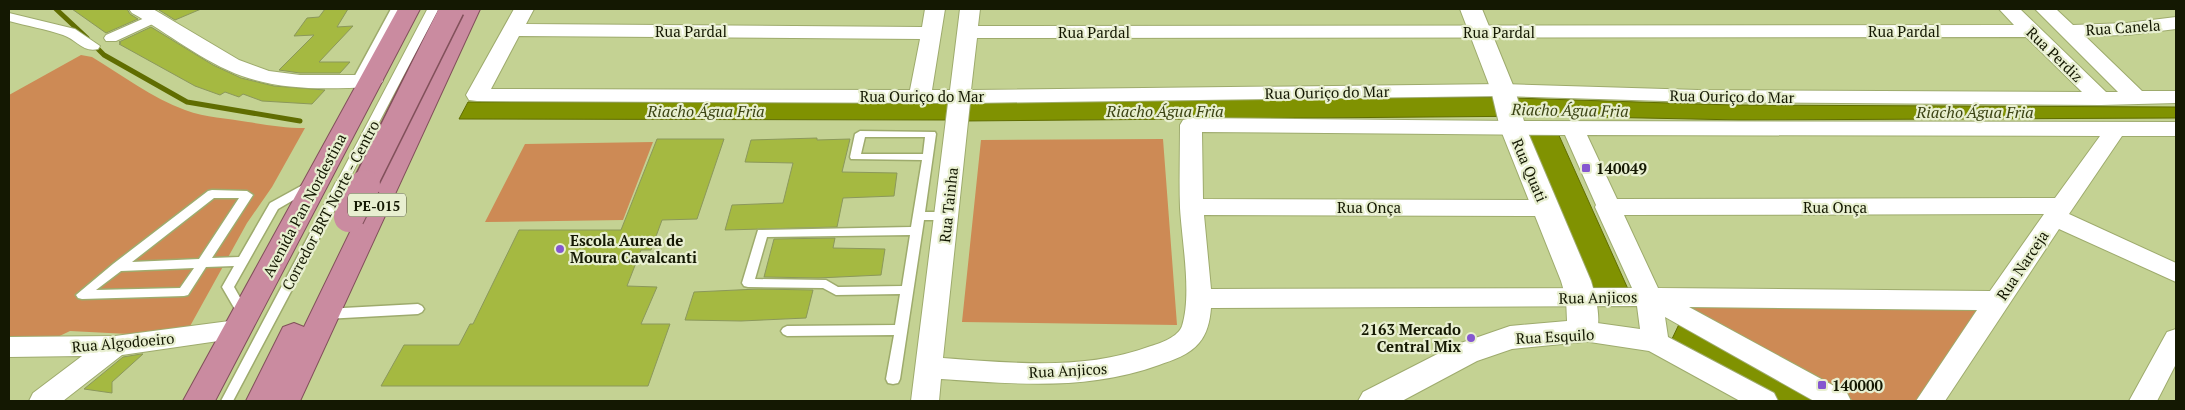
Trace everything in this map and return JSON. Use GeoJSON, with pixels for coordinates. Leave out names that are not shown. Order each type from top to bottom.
{"type":"FeatureCollection","features":[{"type":"Feature","properties":{"kind":"highway","name":"PE-015"},"geometry":{"type":"LineString","coordinates":[[262,401],[337,216],[461,14]]}},
{"type":"Feature","properties":{"kind":"highway","name":"PE-015"},"geometry":{"type":"LineString","coordinates":[[284,401],[461,14]]}},
{"type":"Feature","properties":{"kind":"highway"},"geometry":{"type":"LineString","coordinates":[[401,15],[424,18],[448,17],[461,14]]}},
{"type":"Feature","properties":{"kind":"highway","name":"Avenida Pan Nordestina"},"geometry":{"type":"LineString","coordinates":[[199,401],[316,181],[364,81],[401,15]]}},
{"type":"Feature","properties":{"kind":"street"},"geometry":{"type":"LineString","coordinates":[[512,30],[524,9]]}},
{"type":"Feature","properties":{"kind":"street"},"geometry":{"type":"LineString","coordinates":[[920,97],[935,9]]}},
{"type":"Feature","properties":{"kind":"street","name":"Rua Tainha"},"geometry":{"type":"LineString","coordinates":[[925,401],[970,9]]}},
{"type":"Feature","properties":{"kind":"street","name":"Rua Quati"},"geometry":{"type":"LineString","coordinates":[[1471,9],[1503,93],[1513,127],[1581,298],[1584,331]]}},
{"type":"Feature","properties":{"kind":"street","name":"Rua Perdiz"},"geometry":{"type":"LineString","coordinates":[[2010,9],[2102,99]]}},
{"type":"Feature","properties":{"kind":"street","name":"Rua Perdiz"},"geometry":{"type":"LineString","coordinates":[[2045,9],[2070,31],[2137,99]]}},
{"type":"Feature","properties":{"kind":"street"},"geometry":{"type":"LineString","coordinates":[[111,38],[148,13],[233,65],[254,73],[300,82],[364,81]]}},
{"type":"Feature","properties":{"kind":"street"},"geometry":{"type":"LineString","coordinates":[[9,16],[70,32],[85,44],[93,46]]}},
{"type":"Feature","properties":{"kind":"street","name":"Rua Canela"},"geometry":{"type":"LineString","coordinates":[[2070,31],[2127,29],[2176,23]]}},
{"type":"Feature","properties":{"kind":"street","name":"Rua Pardal"},"geometry":{"type":"LineString","coordinates":[[512,30],[930,33]]}},
{"type":"Feature","properties":{"kind":"street","name":"Rua Ouriço do Mar"},"geometry":{"type":"LineString","coordinates":[[512,30],[477,95],[959,98],[1503,93],[2102,99],[2176,97]]}},
{"type":"Feature","properties":{"kind":"street","name":"Rua Pardal"},"geometry":{"type":"LineString","coordinates":[[967,32],[2032,31]]}},
{"type":"Feature","properties":{"kind":"street","name":"Rua Anjicos"},"geometry":{"type":"LineString","coordinates":[[930,368],[1048,374],[1100,372],[1141,362],[1176,348],[1187,339],[1194,331],[1198,298],[1192,207],[1191,125],[1513,127]]}},
{"type":"Feature","properties":{"kind":"street"},"geometry":{"type":"LineString","coordinates":[[1513,127],[2176,129]]}},
{"type":"Feature","properties":{"kind":"street"},"geometry":{"type":"LineString","coordinates":[[1565,128],[1607,207],[1649,296],[1654,342]]}},
{"type":"Feature","properties":{"kind":"street","name":"Rua Narceja"},"geometry":{"type":"LineString","coordinates":[[1930,401],[2116,129]]}},
{"type":"Feature","properties":{"kind":"street","name":"Rua Onça"},"geometry":{"type":"LineString","coordinates":[[1192,207],[1546,208]]}},
{"type":"Feature","properties":{"kind":"street","name":"Rua Onça"},"geometry":{"type":"LineString","coordinates":[[1607,207],[2058,212]]}},
{"type":"Feature","properties":{"kind":"street"},"geometry":{"type":"LineString","coordinates":[[2058,212],[2176,273]]}},
{"type":"Feature","properties":{"kind":"street","name":"Rua Anjicos"},"geometry":{"type":"LineString","coordinates":[[1198,298],[1347,296],[1581,298],[1649,296],[1998,301]]}},
{"type":"Feature","properties":{"kind":"street"},"geometry":{"type":"LineString","coordinates":[[1649,296],[1837,401]]}},
{"type":"Feature","properties":{"kind":"street","name":"Rua Algodoeiro"},"geometry":{"type":"LineString","coordinates":[[9,347],[115,346],[241,323]]}},
{"type":"Feature","properties":{"kind":"street","name":"Rua Esquilo"},"geometry":{"type":"LineString","coordinates":[[1374,401],[1466,353],[1510,338],[1584,331],[1654,342],[1764,401]]}},
{"type":"Feature","properties":{"kind":"street"},"geometry":{"type":"LineString","coordinates":[[2143,401],[2176,339]]}},
{"type":"Feature","properties":{"kind":"street"},"geometry":{"type":"LineString","coordinates":[[43,401],[115,346]]}},
{"type":"Feature","properties":{"kind":"lane","name":"Corredor BRT Norte - Centro"},"geometry":{"type":"LineString","coordinates":[[227,401],[337,216],[433,9]]}},
{"type":"Feature","properties":{"kind":"lane"},"geometry":{"type":"LineString","coordinates":[[893,379],[928,157],[931,134],[860,134],[854,157],[928,157]]}},
{"type":"Feature","properties":{"kind":"lane"},"geometry":{"type":"LineString","coordinates":[[241,323],[228,288],[274,206],[316,181]]}},
{"type":"Feature","properties":{"kind":"lane"},"geometry":{"type":"LineString","coordinates":[[212,194],[247,195],[202,264],[184,292],[82,295],[212,194]]}},
{"type":"Feature","properties":{"kind":"lane"},"geometry":{"type":"LineString","coordinates":[[918,216],[946,216]]}},
{"type":"Feature","properties":{"kind":"lane"},"geometry":{"type":"LineString","coordinates":[[907,290],[836,291],[826,284],[748,283],[762,233],[916,231]]}},
{"type":"Feature","properties":{"kind":"lane"},"geometry":{"type":"LineString","coordinates":[[117,267],[243,261]]}},
{"type":"Feature","properties":{"kind":"lane"},"geometry":{"type":"LineString","coordinates":[[324,314],[418,309]]}},
{"type":"Feature","properties":{"kind":"lane"},"geometry":{"type":"LineString","coordinates":[[787,332],[901,330]]}},
{"type":"Feature","properties":{"kind":"shaded area"},"geometry":{"type":"Polygon","coordinates":[[[81,55],[92,57],[149,93],[193,113],[270,125],[305,128],[272,187],[247,223],[189,328],[128,334],[70,331],[45,343],[9,343],[9,95],[81,55]]]}},
{"type":"Feature","properties":{"kind":"shaded area"},"geometry":{"type":"Polygon","coordinates":[[[1163,139],[1177,325],[962,322],[981,140],[1163,139]]]}},
{"type":"Feature","properties":{"kind":"shaded area"},"geometry":{"type":"Polygon","coordinates":[[[653,142],[623,220],[485,222],[525,144],[653,142]]]}},
{"type":"Feature","properties":{"kind":"shaded area"},"geometry":{"type":"Polygon","coordinates":[[[1675,301],[1981,304],[1919,401],[1854,401],[1675,301]]]}},
{"type":"Feature","properties":{"kind":"water"},"geometry":{"type":"Polygon","coordinates":[[[1481,97],[1732,105],[2176,107],[2176,118],[1741,120],[1545,116],[963,121],[965,101],[1481,97]]]}},
{"type":"Feature","properties":{"kind":"water"},"geometry":{"type":"Polygon","coordinates":[[[468,102],[948,103],[946,120],[459,119],[468,102]]]}},
{"type":"Feature","properties":{"kind":"water"},"geometry":{"type":"Polygon","coordinates":[[[1525,131],[1557,131],[1628,289],[1594,288],[1555,203],[1525,131]]]}},
{"type":"Feature","properties":{"kind":"water"},"geometry":{"type":"Polygon","coordinates":[[[1681,320],[1826,401],[1779,401],[1671,341],[1681,320]]]}},
{"type":"Feature","properties":{"kind":"building"},"geometry":{"type":"Polygon","coordinates":[[[72,9],[127,9],[130,14],[138,19],[106,33],[72,9]]]}},
{"type":"Feature","properties":{"kind":"building"},"geometry":{"type":"Polygon","coordinates":[[[201,9],[175,20],[159,10],[201,9]]]}},
{"type":"Feature","properties":{"kind":"building"},"geometry":{"type":"Polygon","coordinates":[[[325,9],[348,9],[337,27],[353,26],[319,62],[350,62],[340,73],[300,73],[279,70],[314,35],[294,36],[307,18],[319,17],[325,9]]]}},
{"type":"Feature","properties":{"kind":"building"},"geometry":{"type":"Polygon","coordinates":[[[151,27],[213,65],[241,78],[274,86],[325,90],[312,104],[262,101],[243,94],[239,97],[225,92],[220,95],[195,86],[119,44],[121,43],[119,42],[151,27]]]}},
{"type":"Feature","properties":{"kind":"building"},"geometry":{"type":"Polygon","coordinates":[[[817,138],[817,140],[850,139],[842,172],[897,173],[894,196],[843,198],[837,227],[725,230],[732,205],[783,203],[793,163],[745,162],[751,140],[817,138]]]}},
{"type":"Feature","properties":{"kind":"building"},"geometry":{"type":"Polygon","coordinates":[[[657,139],[724,139],[697,219],[662,220],[651,250],[641,250],[627,286],[657,287],[641,324],[670,324],[648,386],[381,386],[404,345],[459,345],[470,324],[473,324],[519,230],[621,230],[657,139]]]}},
{"type":"Feature","properties":{"kind":"building"},"geometry":{"type":"Polygon","coordinates":[[[835,238],[833,248],[885,249],[881,275],[818,278],[764,277],[774,239],[835,238]]]}},
{"type":"Feature","properties":{"kind":"building"},"geometry":{"type":"Polygon","coordinates":[[[758,289],[813,290],[806,318],[741,321],[685,320],[694,292],[758,289]]]}},
{"type":"Feature","properties":{"kind":"building"},"geometry":{"type":"Polygon","coordinates":[[[143,354],[112,382],[112,393],[84,389],[123,357],[143,354]]]}},
{"type":"Feature","properties":{"kind":"waterway","name":"Riacho Água Fria"},"geometry":{"type":"LineString","coordinates":[[56,9],[87,38]]}},
{"type":"Feature","properties":{"kind":"waterway","name":"Riacho Água Fria"},"geometry":{"type":"LineString","coordinates":[[93,44],[104,55],[187,102],[300,121]]}},
{"type":"Feature","properties":{"kind":"place","name":"140049"},"geometry":{"type":"Point","coordinates":[1586,168]}},
{"type":"Feature","properties":{"kind":"place","name":"Escola Aurea de Moura Cavalcanti"},"geometry":{"type":"Point","coordinates":[560,249]}},
{"type":"Feature","properties":{"kind":"place","name":"2163 Mercado Central Mix"},"geometry":{"type":"Point","coordinates":[1471,338]}},
{"type":"Feature","properties":{"kind":"place","name":"140000"},"geometry":{"type":"Point","coordinates":[1822,385]}}]}
